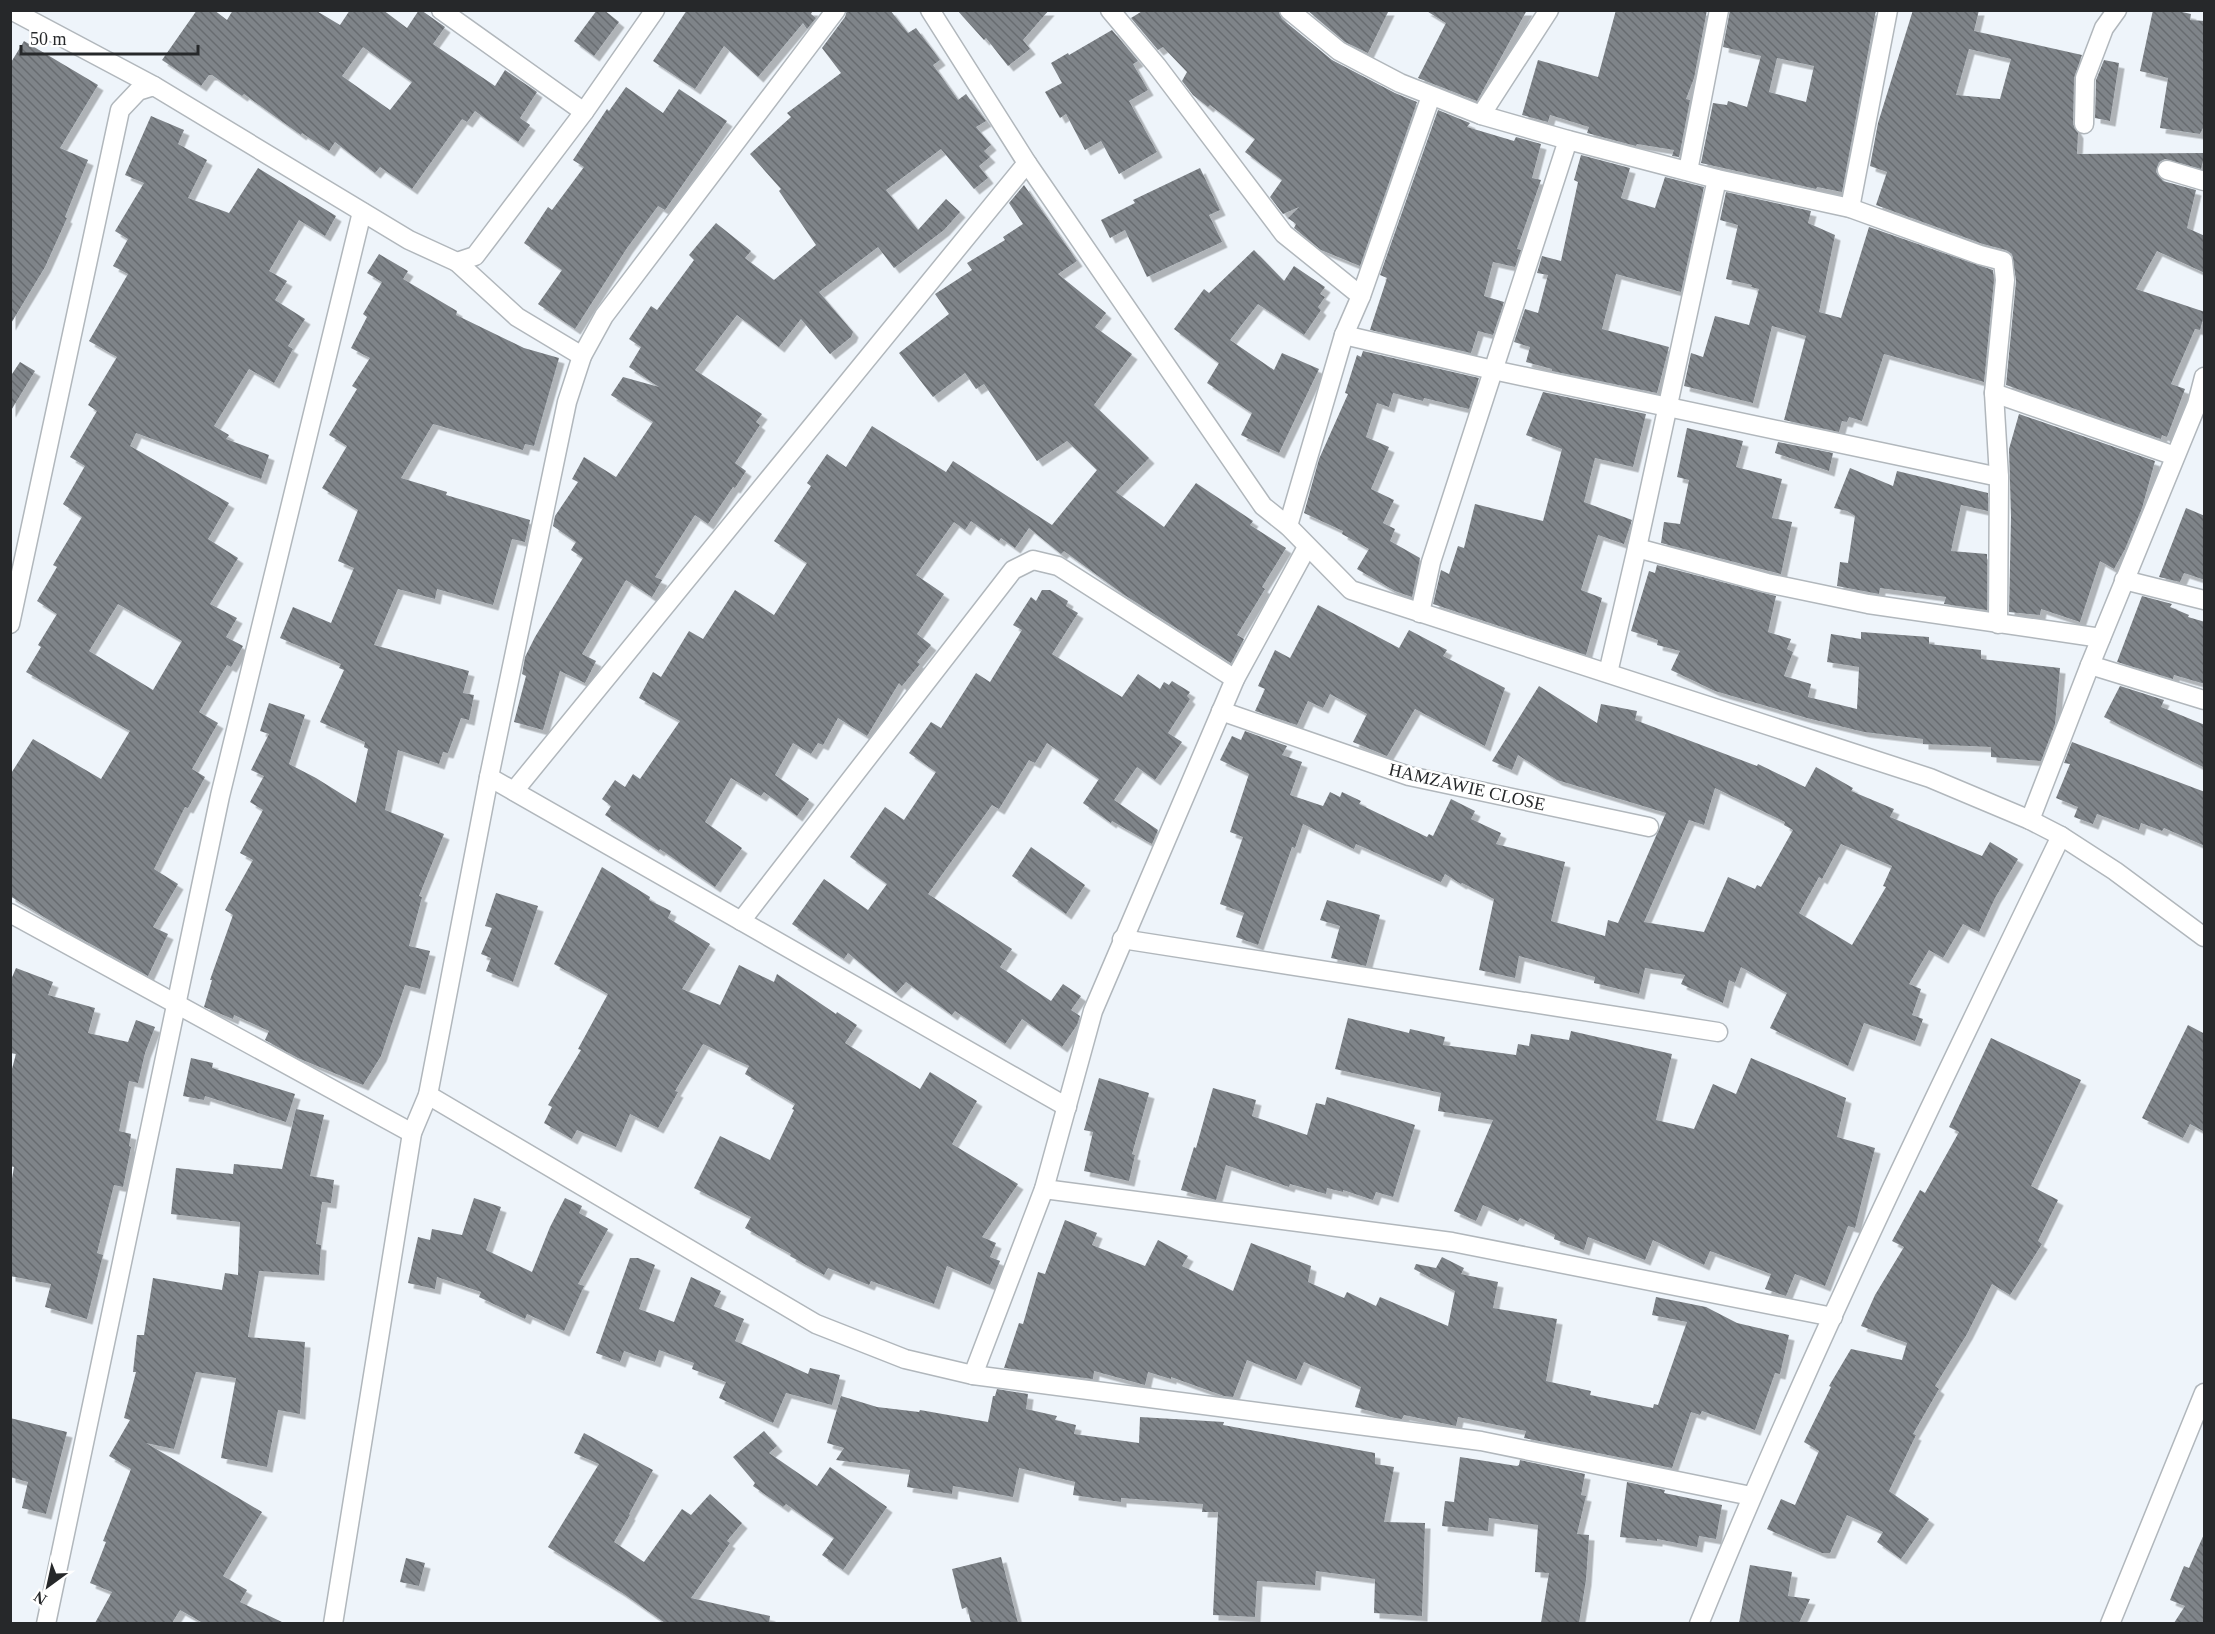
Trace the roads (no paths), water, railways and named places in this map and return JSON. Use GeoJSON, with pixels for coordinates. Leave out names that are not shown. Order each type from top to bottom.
{"type":"FeatureCollection","features":[{"type":"Feature","properties":{"kind":"street"},"geometry":{"type":"LineString","coordinates":[[11,10],[154,86],[409,240],[457,262],[517,317],[582,356]]}},
{"type":"Feature","properties":{"kind":"street"},"geometry":{"type":"LineString","coordinates":[[441,10],[584,112]]}},
{"type":"Feature","properties":{"kind":"street"},"geometry":{"type":"LineString","coordinates":[[457,262],[475,256],[584,112],[655,10]]}},
{"type":"Feature","properties":{"kind":"street"},"geometry":{"type":"LineString","coordinates":[[333,1623],[412,1133],[428,1095],[489,777],[564,413],[582,356],[604,316],[836,10]]}},
{"type":"Feature","properties":{"kind":"street"},"geometry":{"type":"LineString","coordinates":[[930,10],[1027,163],[1263,506],[1288,526],[1351,590],[1930,778],[2030,820],[2061,836],[2115,871],[2205,937]]}},
{"type":"Feature","properties":{"kind":"street"},"geometry":{"type":"LineString","coordinates":[[1110,10],[1157,66],[1284,234],[1360,296]]}},
{"type":"Feature","properties":{"kind":"street"},"geometry":{"type":"LineString","coordinates":[[1289,10],[1339,51],[1400,83],[1481,115],[1688,171],[1850,208],[1980,255],[2003,261],[2005,280],[1994,393],[1999,477],[1998,624]]}},
{"type":"Feature","properties":{"kind":"street"},"geometry":{"type":"LineString","coordinates":[[1481,115],[1549,10]]}},
{"type":"Feature","properties":{"kind":"street"},"geometry":{"type":"LineString","coordinates":[[1688,171],[1719,10]]}},
{"type":"Feature","properties":{"kind":"street"},"geometry":{"type":"LineString","coordinates":[[1850,208],[1888,10]]}},
{"type":"Feature","properties":{"kind":"street"},"geometry":{"type":"LineString","coordinates":[[2084,123],[2085,78],[2104,28],[2117,10]]}},
{"type":"Feature","properties":{"kind":"street"},"geometry":{"type":"LineString","coordinates":[[10,624],[120,110],[138,91],[154,86]]}},
{"type":"Feature","properties":{"kind":"street"},"geometry":{"type":"LineString","coordinates":[[1288,526],[1344,335],[1431,96]]}},
{"type":"Feature","properties":{"kind":"street"},"geometry":{"type":"LineString","coordinates":[[1420,614],[1431,562],[1568,140]]}},
{"type":"Feature","properties":{"kind":"street"},"geometry":{"type":"LineString","coordinates":[[514,791],[1027,163]]}},
{"type":"Feature","properties":{"kind":"street"},"geometry":{"type":"LineString","coordinates":[[2167,170],[2205,181]]}},
{"type":"Feature","properties":{"kind":"street"},"geometry":{"type":"LineString","coordinates":[[1608,673],[1717,178]]}},
{"type":"Feature","properties":{"kind":"street"},"geometry":{"type":"LineString","coordinates":[[46,1623],[220,796],[363,212]]}},
{"type":"Feature","properties":{"kind":"street"},"geometry":{"type":"LineString","coordinates":[[1344,335],[1493,370],[1999,477]]}},
{"type":"Feature","properties":{"kind":"street"},"geometry":{"type":"LineString","coordinates":[[2030,820],[2090,664],[2197,404],[2205,377]]}},
{"type":"Feature","properties":{"kind":"street"},"geometry":{"type":"LineString","coordinates":[[1994,393],[2175,456]]}},
{"type":"Feature","properties":{"kind":"street"},"geometry":{"type":"LineString","coordinates":[[973,1375],[1044,1189],[1093,1011],[1122,939],[1235,679],[1307,547]]}},
{"type":"Feature","properties":{"kind":"street"},"geometry":{"type":"LineString","coordinates":[[1637,548],[1767,583],[1868,604],[2101,638]]}},
{"type":"Feature","properties":{"kind":"street"},"geometry":{"type":"LineString","coordinates":[[741,921],[1013,570],[1033,560],[1058,566],[1235,679]]}},
{"type":"Feature","properties":{"kind":"street"},"geometry":{"type":"LineString","coordinates":[[2124,580],[2205,600]]}},
{"type":"Feature","properties":{"kind":"street"},"geometry":{"type":"LineString","coordinates":[[2090,664],[2205,700]]}},
{"type":"Feature","properties":{"kind":"street","name":"HAMZAWIE CLOSE"},"geometry":{"type":"LineString","coordinates":[[1221,711],[1409,776],[1649,827]]}},
{"type":"Feature","properties":{"kind":"street"},"geometry":{"type":"LineString","coordinates":[[489,777],[1066,1107]]}},
{"type":"Feature","properties":{"kind":"street"},"geometry":{"type":"LineString","coordinates":[[1699,1623],[1751,1496],[1918,1129],[2061,836]]}},
{"type":"Feature","properties":{"kind":"street"},"geometry":{"type":"LineString","coordinates":[[10,913],[412,1133]]}},
{"type":"Feature","properties":{"kind":"street"},"geometry":{"type":"LineString","coordinates":[[1122,939],[1718,1032]]}},
{"type":"Feature","properties":{"kind":"street"},"geometry":{"type":"LineString","coordinates":[[428,1095],[816,1324],[905,1359],[973,1375],[1481,1441],[1751,1496]]}},
{"type":"Feature","properties":{"kind":"street"},"geometry":{"type":"LineString","coordinates":[[1044,1189],[1452,1242],[1833,1317]]}},
{"type":"Feature","properties":{"kind":"street"},"geometry":{"type":"LineString","coordinates":[[2110,1623],[2205,1393]]}}]}
